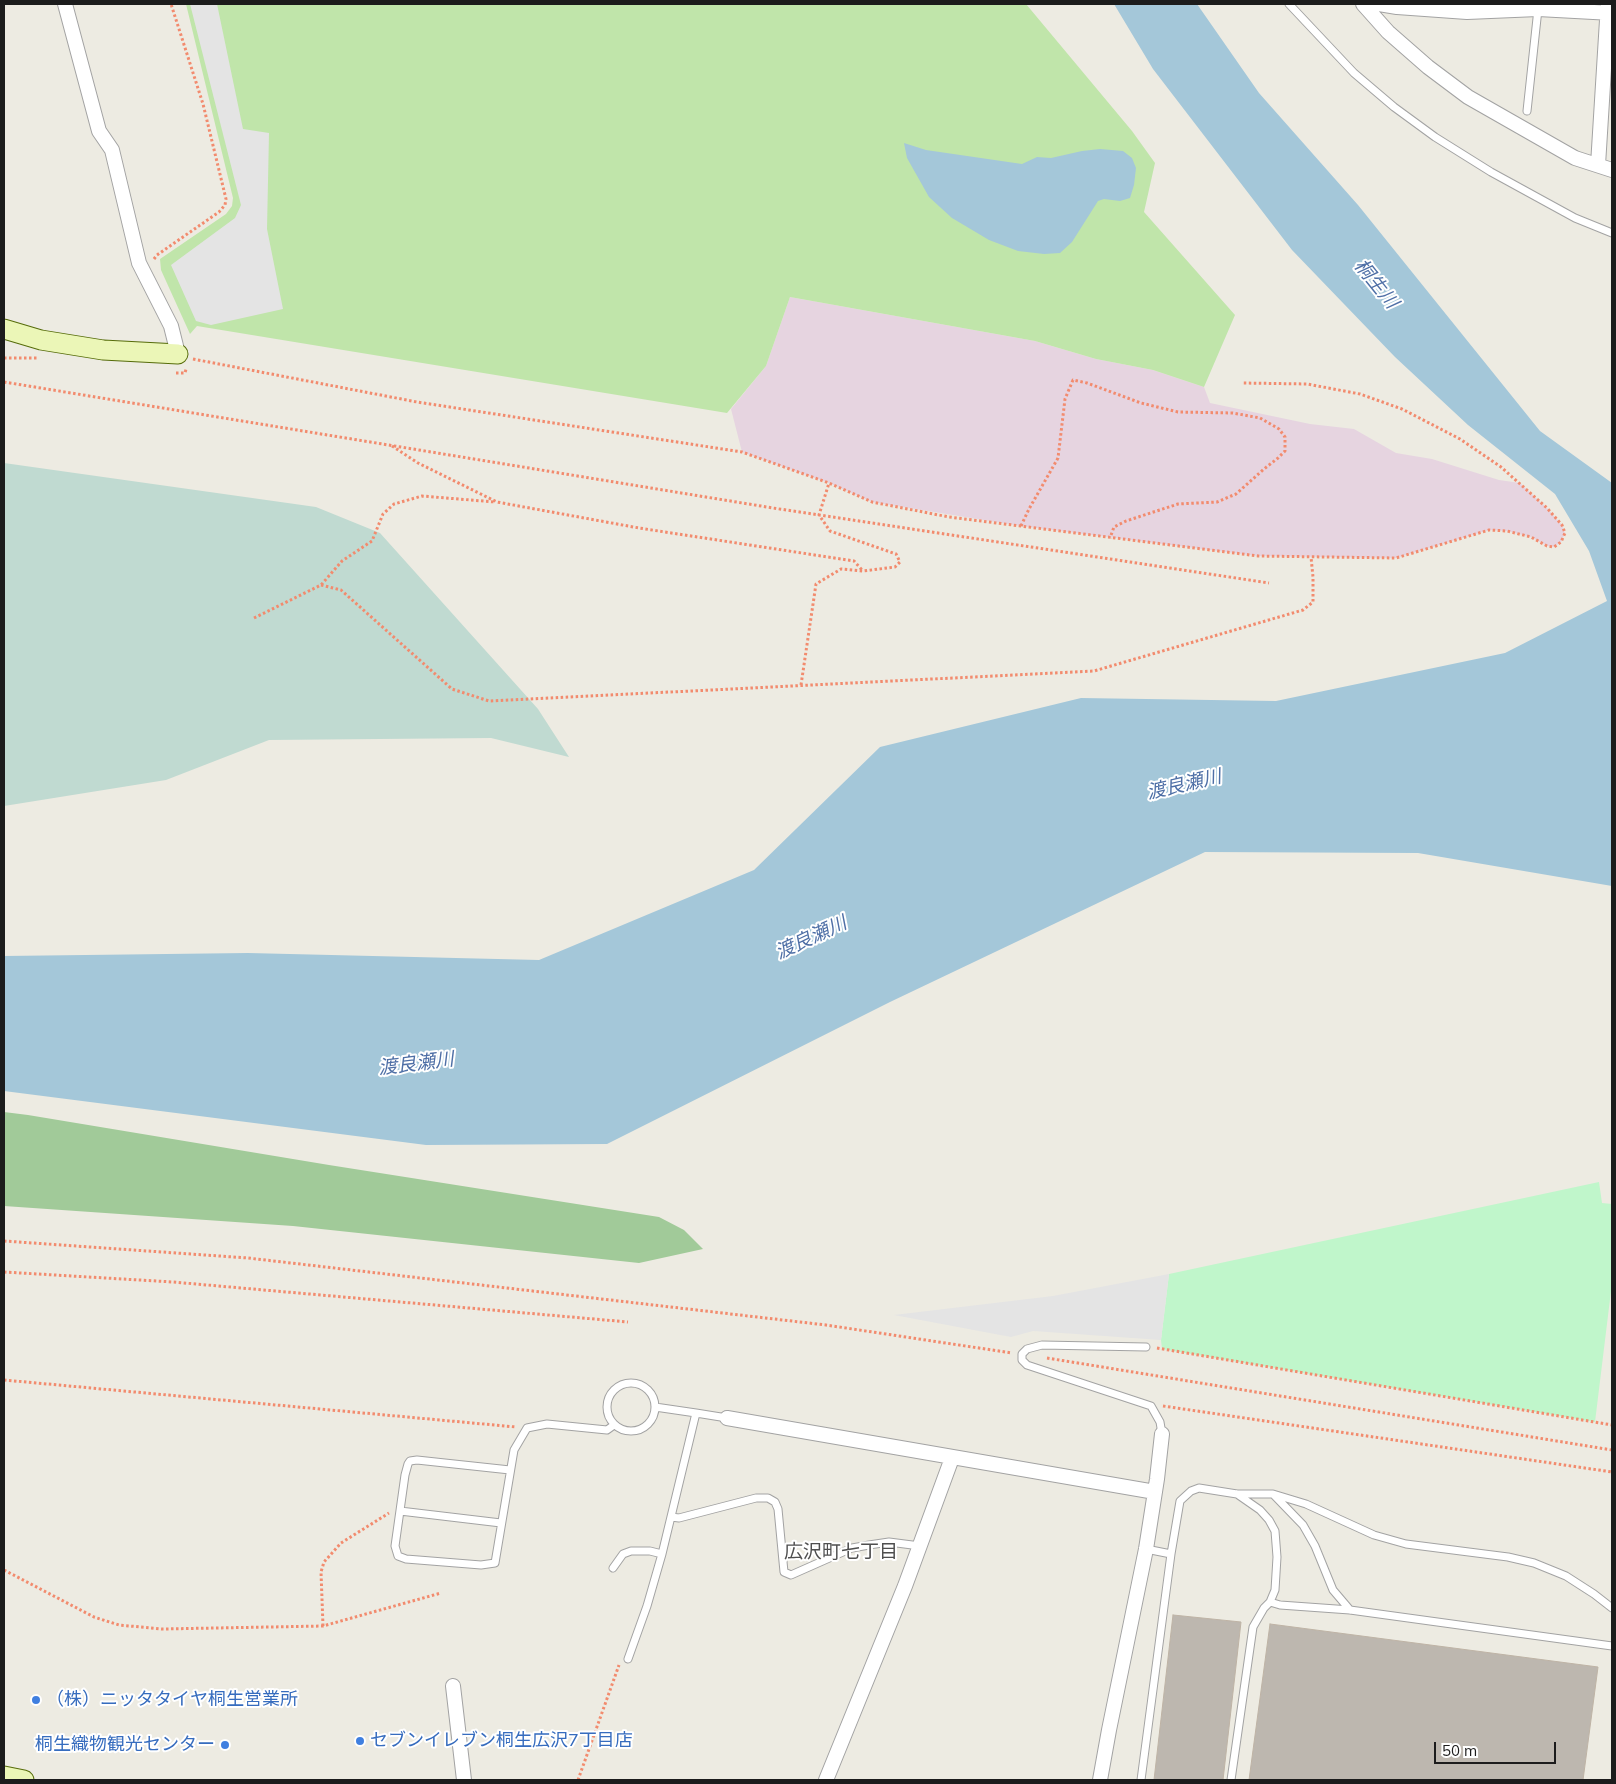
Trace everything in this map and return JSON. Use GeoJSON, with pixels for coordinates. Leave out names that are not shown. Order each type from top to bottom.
{"type":"FeatureCollection","features":[{"type":"Feature","properties":{"kind":"street"},"geometry":{"type":"LineString","coordinates":[[4,328],[41,340],[103,350],[178,354],[171,326],[139,263],[112,150],[99,131],[65,4]]}},
{"type":"Feature","properties":{"kind":"street"},"geometry":{"type":"LineString","coordinates":[[1363,4],[1388,32],[1428,67],[1468,97],[1575,158],[1612,170]]}},
{"type":"Feature","properties":{"kind":"street"},"geometry":{"type":"LineString","coordinates":[[1379,4],[1397,7],[1609,10],[1598,166]]}},
{"type":"Feature","properties":{"kind":"street"},"geometry":{"type":"LineString","coordinates":[[727,1418],[1156,1492]]}},
{"type":"Feature","properties":{"kind":"street"},"geometry":{"type":"LineString","coordinates":[[1100,1780],[1146,1549],[1156,1492],[1162,1434]]}},
{"type":"Feature","properties":{"kind":"street"},"geometry":{"type":"LineString","coordinates":[[826,1780],[905,1586],[952,1458]]}},
{"type":"Feature","properties":{"kind":"street"},"geometry":{"type":"LineString","coordinates":[[453,1686],[464,1780]]}},
{"type":"Feature","properties":{"kind":"street"},"geometry":{"type":"LineString","coordinates":[[4,1776],[24,1780]]}},
{"type":"Feature","properties":{"kind":"lane"},"geometry":{"type":"LineString","coordinates":[[1288,4],[1354,73],[1394,107],[1435,137],[1508,182],[1576,218],[1612,233]]}},
{"type":"Feature","properties":{"kind":"lane"},"geometry":{"type":"LineString","coordinates":[[1527,111],[1538,9]]}},
{"type":"Feature","properties":{"kind":"lane"},"geometry":{"type":"LineString","coordinates":[[1146,1347],[1042,1345],[1027,1349],[1022,1354],[1022,1360],[1027,1365],[1151,1406],[1160,1422],[1162,1434]]}},
{"type":"Feature","properties":{"kind":"lane"},"geometry":{"type":"LineString","coordinates":[[637,1383],[651,1392],[656,1408],[650,1423],[644,1428],[628,1432],[614,1425],[606,1410],[606,1402],[614,1389],[621,1384],[637,1383]]}},
{"type":"Feature","properties":{"kind":"lane"},"geometry":{"type":"LineString","coordinates":[[656,1408],[727,1418]]}},
{"type":"Feature","properties":{"kind":"lane"},"geometry":{"type":"LineString","coordinates":[[628,1659],[647,1606],[662,1554],[696,1414]]}},
{"type":"Feature","properties":{"kind":"lane"},"geometry":{"type":"LineString","coordinates":[[510,1470],[417,1460],[410,1461],[406,1468],[395,1546],[398,1556],[406,1560],[490,1564],[495,1562],[514,1450],[527,1428],[547,1424],[607,1430],[614,1425]]}},
{"type":"Feature","properties":{"kind":"lane"},"geometry":{"type":"LineString","coordinates":[[1141,1780],[1171,1554],[1180,1501],[1191,1491],[1199,1488],[1236,1494],[1273,1494],[1306,1504],[1374,1535],[1406,1544],[1508,1557],[1534,1563],[1566,1576],[1612,1608]]}},
{"type":"Feature","properties":{"kind":"lane"},"geometry":{"type":"LineString","coordinates":[[1231,1780],[1253,1628],[1264,1608],[1270,1602],[1275,1590],[1277,1557],[1275,1531],[1269,1520],[1260,1510],[1236,1494]]}},
{"type":"Feature","properties":{"kind":"lane"},"geometry":{"type":"LineString","coordinates":[[1273,1494],[1303,1525],[1315,1546],[1333,1590],[1350,1610]]}},
{"type":"Feature","properties":{"kind":"lane"},"geometry":{"type":"LineString","coordinates":[[671,1517],[679,1518],[756,1498],[768,1498],[775,1502],[778,1509],[784,1572],[790,1575],[852,1548],[889,1542],[920,1546]]}},
{"type":"Feature","properties":{"kind":"lane"},"geometry":{"type":"LineString","coordinates":[[400,1511],[501,1523]]}},
{"type":"Feature","properties":{"kind":"lane"},"geometry":{"type":"LineString","coordinates":[[1146,1549],[1171,1554]]}},
{"type":"Feature","properties":{"kind":"lane"},"geometry":{"type":"LineString","coordinates":[[613,1568],[623,1554],[650,1551],[662,1554]]}},
{"type":"Feature","properties":{"kind":"lane"},"geometry":{"type":"LineString","coordinates":[[1270,1602],[1280,1606],[1350,1610],[1612,1646]]}},
{"type":"Feature","properties":{"kind":"path"},"geometry":{"type":"LineString","coordinates":[[153,265],[157,254],[220,212],[225,205],[226,199],[203,104],[171,4]]}},
{"type":"Feature","properties":{"kind":"path"},"geometry":{"type":"LineString","coordinates":[[178,354],[417,402],[742,452],[829,483],[872,502],[949,517],[1110,538],[1258,556],[1396,558],[1489,530],[1507,531],[1531,537],[1547,546],[1554,547],[1561,542],[1565,534],[1562,525],[1547,508],[1501,467],[1460,439],[1402,409],[1360,394],[1308,384],[1243,383]]}},
{"type":"Feature","properties":{"kind":"path"},"geometry":{"type":"LineString","coordinates":[[1021,526],[1028,509],[1058,458],[1065,399],[1073,380],[1087,383],[1141,403],[1178,412],[1233,413],[1260,418],[1279,429],[1285,437],[1285,451],[1236,494],[1216,502],[1178,504],[1126,521],[1114,527],[1110,538]]}},
{"type":"Feature","properties":{"kind":"path"},"geometry":{"type":"LineString","coordinates":[[4,382],[820,515],[1269,583]]}},
{"type":"Feature","properties":{"kind":"path"},"geometry":{"type":"LineString","coordinates":[[390,446],[418,463],[497,502]]}},
{"type":"Feature","properties":{"kind":"path"},"geometry":{"type":"LineString","coordinates":[[801,685],[816,584],[841,569],[863,571],[895,567],[900,562],[896,554],[830,532],[820,515],[829,483]]}},
{"type":"Feature","properties":{"kind":"path"},"geometry":{"type":"LineString","coordinates":[[254,618],[321,585],[342,561],[372,540],[383,514],[394,504],[422,496],[497,502],[640,528],[854,561],[863,571]]}},
{"type":"Feature","properties":{"kind":"path"},"geometry":{"type":"LineString","coordinates":[[321,585],[341,590],[452,689],[489,701],[1094,671],[1303,610],[1312,602],[1314,577],[1311,557]]}},
{"type":"Feature","properties":{"kind":"path"},"geometry":{"type":"LineString","coordinates":[[4,1241],[248,1258],[826,1325],[1022,1354],[1612,1450]]}},
{"type":"Feature","properties":{"kind":"path"},"geometry":{"type":"LineString","coordinates":[[4,1272],[173,1282],[628,1322]]}},
{"type":"Feature","properties":{"kind":"path"},"geometry":{"type":"LineString","coordinates":[[1146,1347],[1612,1425]]}},
{"type":"Feature","properties":{"kind":"path"},"geometry":{"type":"LineString","coordinates":[[4,1380],[246,1401],[456,1423],[527,1428]]}},
{"type":"Feature","properties":{"kind":"path"},"geometry":{"type":"LineString","coordinates":[[1151,1406],[1168,1406],[1612,1472]]}},
{"type":"Feature","properties":{"kind":"path"},"geometry":{"type":"LineString","coordinates":[[323,1626],[321,1572],[324,1562],[341,1543],[369,1524],[389,1513],[400,1511]]}},
{"type":"Feature","properties":{"kind":"path"},"geometry":{"type":"LineString","coordinates":[[4,1570],[94,1617],[119,1624],[162,1629],[323,1626],[441,1594]]}},
{"type":"Feature","properties":{"kind":"path"},"geometry":{"type":"LineString","coordinates":[[578,1780],[619,1666],[628,1659]]}},
{"type":"Feature","properties":{"kind":"shaded area"},"geometry":{"type":"Polygon","coordinates":[[[190,4],[217,4],[243,129],[269,133],[267,229],[283,309],[211,325],[196,321],[171,265],[235,218],[241,205],[190,4]]]}},
{"type":"Feature","properties":{"kind":"shaded area"},"geometry":{"type":"Polygon","coordinates":[[[790,297],[1035,341],[1096,359],[1153,370],[1204,387],[1210,403],[1310,424],[1354,429],[1396,453],[1432,459],[1499,480],[1520,483],[1547,508],[1562,525],[1565,533],[1561,542],[1554,547],[1547,546],[1531,537],[1507,531],[1489,530],[1396,558],[1258,556],[1021,526],[872,502],[829,483],[742,452],[731,409],[766,366],[790,297]]]}},
{"type":"Feature","properties":{"kind":"shaded area"},"geometry":{"type":"Polygon","coordinates":[[[4,463],[316,507],[380,533],[538,709],[569,757],[491,738],[269,740],[166,780],[4,806],[4,463]]]}},
{"type":"Feature","properties":{"kind":"shaded area"},"geometry":{"type":"Polygon","coordinates":[[[1169,1274],[1161,1340],[1033,1331],[1011,1337],[894,1315],[1053,1296],[1169,1274]]]}},
{"type":"Feature","properties":{"kind":"green space"},"geometry":{"type":"Polygon","coordinates":[[[186,4],[1026,4],[1132,131],[1155,163],[1144,212],[1235,315],[1204,387],[1153,370],[1096,359],[1035,341],[790,297],[766,366],[727,413],[197,326],[190,334],[161,270],[160,259],[226,214],[232,206],[233,198],[186,4]]]}},
{"type":"Feature","properties":{"kind":"green space"},"geometry":{"type":"Polygon","coordinates":[[[4,1112],[659,1217],[684,1230],[703,1249],[639,1263],[293,1226],[4,1206],[4,1112]]]}},
{"type":"Feature","properties":{"kind":"green space"},"geometry":{"type":"Polygon","coordinates":[[[1599,1182],[1602,1203],[1612,1204],[1612,1283],[1595,1422],[1162,1349],[1161,1340],[1169,1274],[1599,1182]]]}},
{"type":"Feature","properties":{"kind":"water"},"geometry":{"type":"Polygon","coordinates":[[[1114,4],[1197,4],[1259,93],[1358,205],[1540,431],[1612,483],[1612,886],[1418,853],[1205,852],[890,1002],[607,1144],[426,1145],[4,1091],[4,956],[248,953],[539,960],[754,870],[880,747],[1081,698],[1276,701],[1505,653],[1607,601],[1589,551],[1555,494],[1468,425],[1395,357],[1292,250],[1153,69],[1114,4]]]}},
{"type":"Feature","properties":{"kind":"water"},"geometry":{"type":"Polygon","coordinates":[[[904,143],[926,150],[1022,164],[1037,157],[1051,158],[1082,151],[1100,149],[1123,151],[1132,158],[1136,168],[1134,185],[1130,198],[1120,201],[1104,199],[1098,201],[1072,242],[1060,253],[1044,254],[1018,251],[989,240],[952,218],[929,197],[907,158],[904,143]]]}},
{"type":"Feature","properties":{"kind":"building"},"geometry":{"type":"Polygon","coordinates":[[[1173,1615],[1241,1622],[1223,1780],[1154,1780],[1173,1615]]]}},
{"type":"Feature","properties":{"kind":"building"},"geometry":{"type":"Polygon","coordinates":[[[1270,1624],[1598,1667],[1583,1780],[1249,1780],[1270,1624]]]}},
{"type":"Feature","properties":{"kind":"place","name":"（株）ニッタタイヤ桐生営業所"},"geometry":{"type":"Point","coordinates":[36,1700]}},
{"type":"Feature","properties":{"kind":"place","name":"セブンイレブン桐生広沢7丁目店"},"geometry":{"type":"Point","coordinates":[360,1741]}},
{"type":"Feature","properties":{"kind":"place","name":"桐生織物観光センター"},"geometry":{"type":"Point","coordinates":[225,1745]}},
{"type":"Feature","properties":{"kind":"district","name":"広沢町七丁目"},"geometry":{"type":"Point","coordinates":[841,1552]}},
{"type":"Feature","properties":{"kind":"water label","name":"桐生川"},"geometry":{"type":"Point","coordinates":[1376,284]}},
{"type":"Feature","properties":{"kind":"water label","name":"渡良瀬川"},"geometry":{"type":"Point","coordinates":[1184,785]}},
{"type":"Feature","properties":{"kind":"water label","name":"渡良瀬川"},"geometry":{"type":"Point","coordinates":[811,938]}},
{"type":"Feature","properties":{"kind":"water label","name":"渡良瀬川"},"geometry":{"type":"Point","coordinates":[416,1064]}}]}
